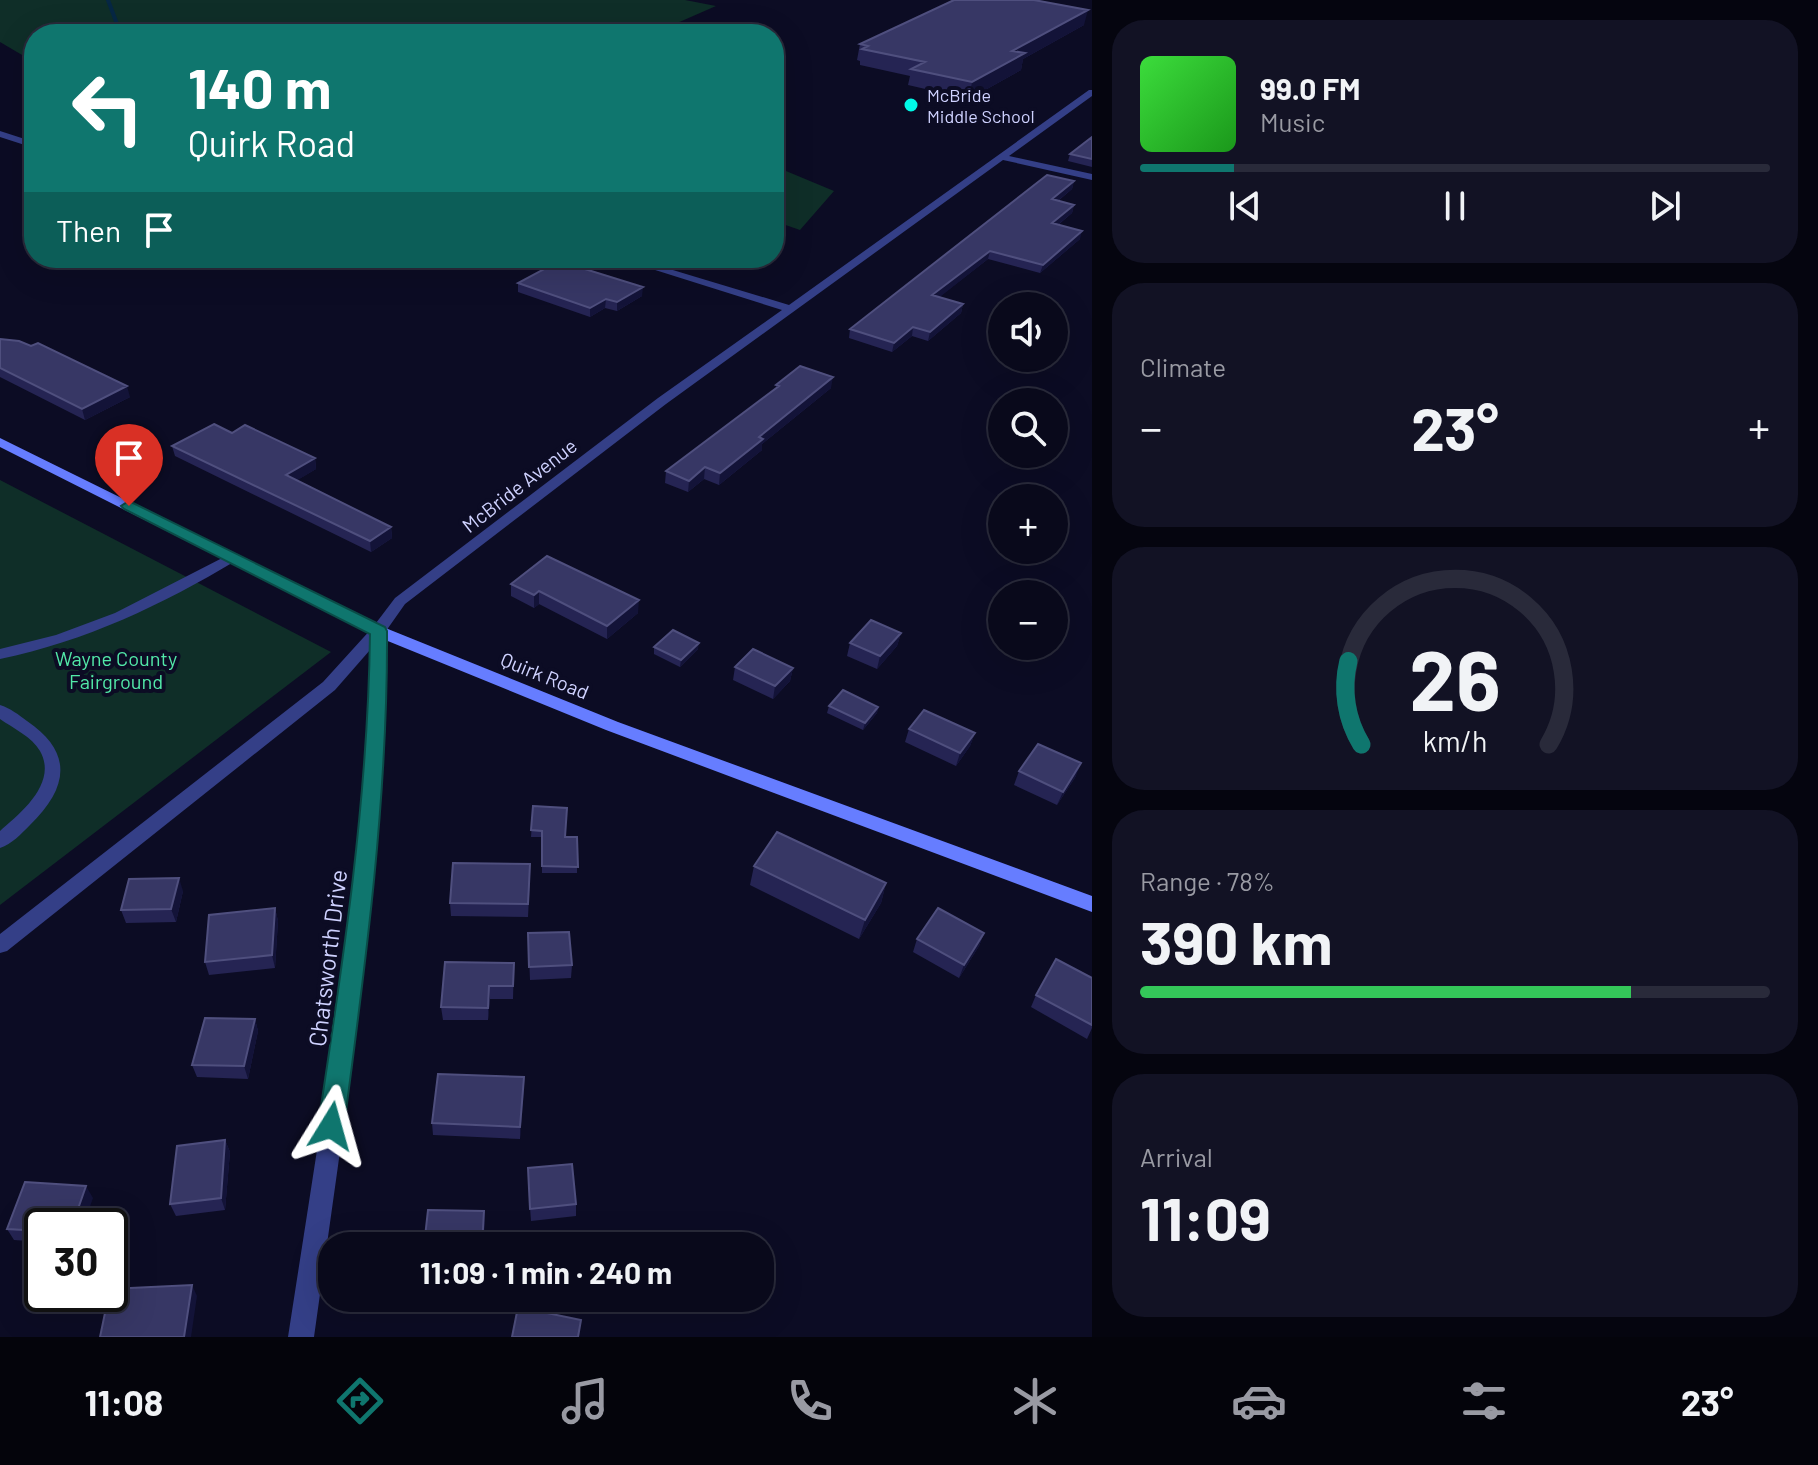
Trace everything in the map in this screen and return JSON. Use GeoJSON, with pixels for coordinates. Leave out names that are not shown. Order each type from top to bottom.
{"type":"FeatureCollection","features":[{"type":"Feature","properties":{"kind":"street","name":"McBride Avenue"},"geometry":{"type":"LineString","coordinates":[[0,945],[329,686],[400,601],[662,401],[1092,92]]}},
{"type":"Feature","properties":{"kind":"street"},"geometry":{"type":"LineString","coordinates":[[0,134],[24,142]]}},
{"type":"Feature","properties":{"kind":"street"},"geometry":{"type":"LineString","coordinates":[[1002,157],[1092,177]]}},
{"type":"Feature","properties":{"kind":"street"},"geometry":{"type":"LineString","coordinates":[[655,268],[791,309]]}},
{"type":"Feature","properties":{"kind":"street","name":"Quirk Road"},"geometry":{"type":"LineString","coordinates":[[0,442],[378,631],[612,726],[1092,904]]}},
{"type":"Feature","properties":{"kind":"street"},"geometry":{"type":"LineString","coordinates":[[0,654],[93,628],[196,579],[232,557]]}},
{"type":"Feature","properties":{"kind":"street","name":"Chatsworth Drive"},"geometry":{"type":"LineString","coordinates":[[301,1337],[357,944],[378,728],[378,631]]}},
{"type":"Feature","properties":{"kind":"street"},"geometry":{"type":"LineString","coordinates":[[0,711],[48,750],[54,770],[44,796],[27,819],[0,841]]}},
{"type":"Feature","properties":{"kind":"green space"},"geometry":{"type":"Polygon","coordinates":[[[0,0],[685,0],[716,6],[675,24],[24,24],[24,56],[0,42],[0,0]]]}},
{"type":"Feature","properties":{"kind":"green space"},"geometry":{"type":"Polygon","coordinates":[[[784,170],[834,191],[800,230],[784,224],[784,170]]]}},
{"type":"Feature","properties":{"kind":"green space","name":"Wayne County Fairground"},"geometry":{"type":"Polygon","coordinates":[[[0,480],[331,652],[0,905],[0,480]]]}},
{"type":"Feature","properties":{"kind":"building"},"geometry":{"type":"Polygon","coordinates":[[[954,0],[1034,0],[1088,10],[1012,51],[1025,53],[972,82],[911,69],[925,62],[862,49],[868,46],[860,44],[954,0]]]}},
{"type":"Feature","properties":{"kind":"building"},"geometry":{"type":"Polygon","coordinates":[[[1092,137],[1092,159],[1070,154],[1092,137]]]}},
{"type":"Feature","properties":{"kind":"building"},"geometry":{"type":"Polygon","coordinates":[[[1047,175],[1074,181],[1052,199],[1074,205],[1052,223],[1082,231],[1043,265],[990,251],[932,295],[963,304],[930,332],[913,327],[894,343],[850,329],[1047,175]]]}},
{"type":"Feature","properties":{"kind":"building"},"geometry":{"type":"Polygon","coordinates":[[[546,268],[582,268],[643,287],[617,302],[606,299],[590,308],[518,283],[546,268]]]}},
{"type":"Feature","properties":{"kind":"building"},"geometry":{"type":"Polygon","coordinates":[[[0,339],[31,346],[38,343],[127,386],[82,409],[0,368],[0,339]]]}},
{"type":"Feature","properties":{"kind":"building"},"geometry":{"type":"Polygon","coordinates":[[[800,366],[833,377],[720,473],[705,467],[689,481],[666,471],[779,386],[776,385],[800,366]]]}},
{"type":"Feature","properties":{"kind":"building"},"geometry":{"type":"Polygon","coordinates":[[[214,424],[232,433],[245,425],[315,458],[286,475],[391,527],[370,541],[172,446],[214,424]]]}},
{"type":"Feature","properties":{"kind":"building"},"geometry":{"type":"Polygon","coordinates":[[[547,556],[639,600],[607,626],[539,591],[534,595],[511,584],[547,556]]]}},
{"type":"Feature","properties":{"kind":"building"},"geometry":{"type":"Polygon","coordinates":[[[871,620],[901,633],[880,656],[850,643],[871,620]]]}},
{"type":"Feature","properties":{"kind":"building"},"geometry":{"type":"Polygon","coordinates":[[[673,630],[699,643],[681,660],[654,647],[673,630]]]}},
{"type":"Feature","properties":{"kind":"building"},"geometry":{"type":"Polygon","coordinates":[[[753,649],[793,668],[775,686],[735,667],[753,649]]]}},
{"type":"Feature","properties":{"kind":"building"},"geometry":{"type":"Polygon","coordinates":[[[843,690],[878,707],[865,723],[829,706],[843,690]]]}},
{"type":"Feature","properties":{"kind":"building"},"geometry":{"type":"Polygon","coordinates":[[[924,710],[975,733],[960,753],[909,729],[924,710]]]}},
{"type":"Feature","properties":{"kind":"building"},"geometry":{"type":"Polygon","coordinates":[[[1038,744],[1081,763],[1063,792],[1019,771],[1038,744]]]}},
{"type":"Feature","properties":{"kind":"building"},"geometry":{"type":"Polygon","coordinates":[[[533,806],[567,808],[565,837],[577,837],[578,867],[542,866],[542,831],[531,830],[533,806]]]}},
{"type":"Feature","properties":{"kind":"building"},"geometry":{"type":"Polygon","coordinates":[[[777,832],[886,883],[865,920],[754,866],[777,832]]]}},
{"type":"Feature","properties":{"kind":"building"},"geometry":{"type":"Polygon","coordinates":[[[453,863],[530,864],[528,904],[450,903],[453,863]]]}},
{"type":"Feature","properties":{"kind":"building"},"geometry":{"type":"Polygon","coordinates":[[[179,878],[171,909],[121,910],[129,879],[179,878]]]}},
{"type":"Feature","properties":{"kind":"building"},"geometry":{"type":"Polygon","coordinates":[[[275,908],[272,955],[205,962],[209,915],[275,908]]]}},
{"type":"Feature","properties":{"kind":"building"},"geometry":{"type":"Polygon","coordinates":[[[938,908],[984,933],[964,965],[917,939],[938,908]]]}},
{"type":"Feature","properties":{"kind":"building"},"geometry":{"type":"Polygon","coordinates":[[[569,932],[572,965],[529,967],[528,933],[569,932]]]}},
{"type":"Feature","properties":{"kind":"building"},"geometry":{"type":"Polygon","coordinates":[[[1056,959],[1092,978],[1092,1025],[1036,995],[1056,959]]]}},
{"type":"Feature","properties":{"kind":"building"},"geometry":{"type":"Polygon","coordinates":[[[445,962],[514,963],[513,986],[489,986],[488,1008],[441,1007],[445,962]]]}},
{"type":"Feature","properties":{"kind":"building"},"geometry":{"type":"Polygon","coordinates":[[[205,1018],[255,1019],[244,1066],[192,1065],[205,1018]]]}},
{"type":"Feature","properties":{"kind":"building"},"geometry":{"type":"Polygon","coordinates":[[[438,1074],[524,1077],[520,1127],[432,1123],[438,1074]]]}},
{"type":"Feature","properties":{"kind":"building"},"geometry":{"type":"Polygon","coordinates":[[[225,1140],[221,1198],[170,1204],[177,1146],[225,1140]]]}},
{"type":"Feature","properties":{"kind":"building"},"geometry":{"type":"Polygon","coordinates":[[[572,1164],[576,1204],[530,1209],[528,1168],[572,1164]]]}},
{"type":"Feature","properties":{"kind":"building"},"geometry":{"type":"Polygon","coordinates":[[[25,1182],[86,1186],[78,1208],[24,1208],[24,1230],[7,1229],[25,1182]]]}},
{"type":"Feature","properties":{"kind":"building"},"geometry":{"type":"Polygon","coordinates":[[[428,1210],[484,1211],[483,1232],[426,1232],[428,1210]]]}},
{"type":"Feature","properties":{"kind":"building"},"geometry":{"type":"Polygon","coordinates":[[[192,1285],[184,1337],[100,1337],[105,1312],[128,1312],[128,1288],[192,1285]]]}},
{"type":"Feature","properties":{"kind":"building"},"geometry":{"type":"Polygon","coordinates":[[[517,1312],[542,1312],[581,1320],[578,1337],[512,1337],[517,1312]]]}},
{"type":"Feature","properties":{"kind":"waterway"},"geometry":{"type":"LineString","coordinates":[[108,0],[117,24]]}},
{"type":"Feature","properties":{"kind":"place","name":"McBride Middle School"},"geometry":{"type":"Point","coordinates":[911,105]}},
{"type":"Feature","properties":{"kind":"route"},"geometry":{"type":"LineString","coordinates":[[129,506],[378,631],[378,728],[357,944],[331,1126]]}}]}
